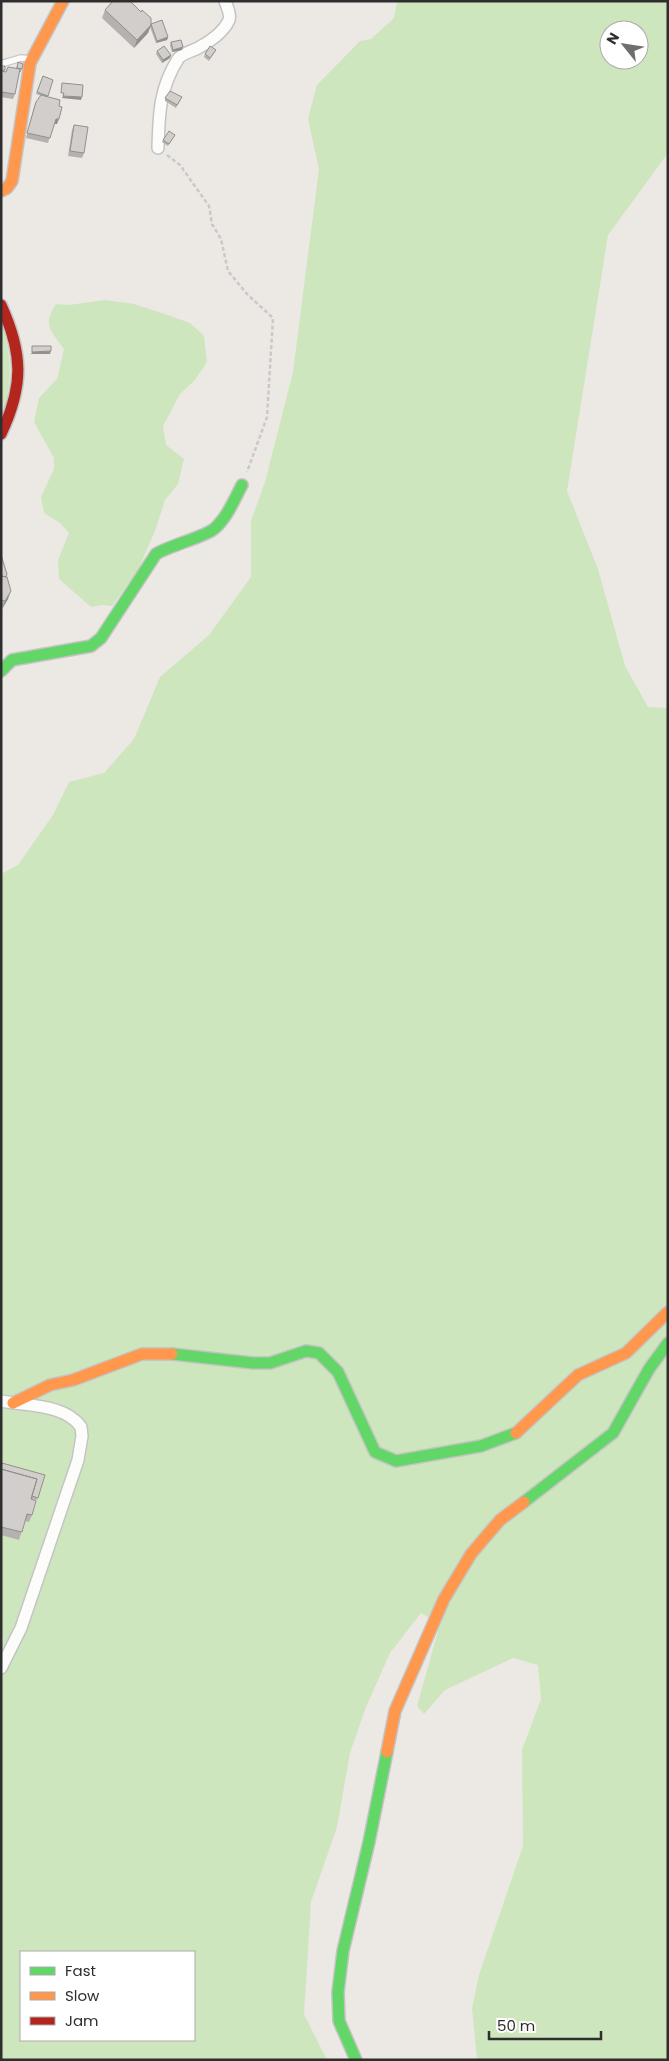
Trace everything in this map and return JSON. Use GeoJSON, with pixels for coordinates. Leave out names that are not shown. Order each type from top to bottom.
{"type":"FeatureCollection","features":[{"type":"Feature","properties":{"kind":"street"},"geometry":{"type":"LineString","coordinates":[[1,190],[7,188],[12,181],[32,59],[63,1]]}},
{"type":"Feature","properties":{"kind":"street"},"geometry":{"type":"LineString","coordinates":[[158,148],[160,105],[164,88],[179,57],[199,47],[218,34],[229,20],[225,1]]}},
{"type":"Feature","properties":{"kind":"street"},"geometry":{"type":"LineString","coordinates":[[1,305],[9,322],[18,354],[19,372],[10,412],[1,434]]}},
{"type":"Feature","properties":{"kind":"street"},"geometry":{"type":"LineString","coordinates":[[1,671],[12,660],[91,646],[101,638],[156,554],[168,547],[213,530],[224,518],[242,485]]}},
{"type":"Feature","properties":{"kind":"street"},"geometry":{"type":"LineString","coordinates":[[7,1402],[50,1385],[72,1380],[142,1354],[182,1354],[252,1364],[270,1363],[306,1351],[320,1353],[338,1372],[375,1452],[396,1461],[481,1446],[514,1435],[578,1375],[626,1353],[668,1312]]}},
{"type":"Feature","properties":{"kind":"street"},"geometry":{"type":"LineString","coordinates":[[356,2060],[338,2014],[341,1967],[382,1782],[395,1711],[407,1680],[423,1650],[444,1599],[471,1554],[500,1520],[613,1433],[649,1369],[668,1343]]}},
{"type":"Feature","properties":{"kind":"street"},"geometry":{"type":"LineString","coordinates":[[1,1668],[22,1628],[78,1460],[82,1436],[81,1427],[69,1415],[56,1410],[7,1402]]}},
{"type":"Feature","properties":{"kind":"lane"},"geometry":{"type":"LineString","coordinates":[[1,64],[21,58],[32,59]]}},
{"type":"Feature","properties":{"kind":"path"},"geometry":{"type":"LineString","coordinates":[[158,148],[180,165],[209,206],[212,224],[221,239],[228,271],[247,294],[273,318],[267,417],[242,485]]}},
{"type":"Feature","properties":{"kind":"green space"},"geometry":{"type":"Polygon","coordinates":[[[397,1],[668,1],[668,153],[608,235],[567,491],[598,569],[625,666],[648,707],[668,708],[668,2060],[477,2060],[472,2008],[479,1975],[523,1846],[522,1750],[541,1699],[538,1665],[513,1658],[445,1690],[424,1714],[417,1706],[440,1624],[421,1613],[390,1653],[366,1707],[350,1753],[337,1827],[311,1902],[304,2014],[327,2060],[1,2060],[1,874],[18,865],[53,815],[69,782],[104,773],[134,739],[160,677],[209,635],[251,577],[251,521],[265,482],[293,372],[319,169],[308,119],[317,85],[360,41],[371,39],[394,18],[397,1]]]}},
{"type":"Feature","properties":{"kind":"green space"},"geometry":{"type":"Polygon","coordinates":[[[105,300],[134,304],[190,323],[204,336],[207,362],[195,380],[180,394],[163,426],[166,445],[184,459],[178,484],[165,500],[155,531],[138,570],[112,606],[91,607],[59,579],[58,560],[69,533],[60,523],[44,513],[41,497],[54,469],[54,458],[34,422],[39,398],[57,379],[64,349],[52,332],[49,323],[56,304],[69,305],[105,300]]]}},
{"type":"Feature","properties":{"kind":"green space"},"geometry":{"type":"Polygon","coordinates":[[[1,322],[8,347],[10,372],[5,409],[1,421],[1,322]]]}},
{"type":"Feature","properties":{"kind":"building"},"geometry":{"type":"Polygon","coordinates":[[[113,1],[130,1],[141,12],[142,10],[151,18],[151,25],[137,40],[105,10],[113,1]]]}},
{"type":"Feature","properties":{"kind":"building"},"geometry":{"type":"Polygon","coordinates":[[[162,20],[168,37],[157,41],[151,24],[162,20]]]}},
{"type":"Feature","properties":{"kind":"building"},"geometry":{"type":"Polygon","coordinates":[[[181,40],[183,47],[173,50],[171,42],[181,40]]]}},
{"type":"Feature","properties":{"kind":"building"},"geometry":{"type":"Polygon","coordinates":[[[164,46],[171,55],[163,60],[157,51],[164,46]]]}},
{"type":"Feature","properties":{"kind":"building"},"geometry":{"type":"Polygon","coordinates":[[[210,46],[216,50],[210,58],[205,54],[210,46]]]}},
{"type":"Feature","properties":{"kind":"building"},"geometry":{"type":"Polygon","coordinates":[[[18,62],[23,64],[22,69],[17,68],[18,62]]]}},
{"type":"Feature","properties":{"kind":"building"},"geometry":{"type":"Polygon","coordinates":[[[1,66],[5,66],[5,70],[1,70],[1,66]]]}},
{"type":"Feature","properties":{"kind":"building"},"geometry":{"type":"Polygon","coordinates":[[[8,67],[20,69],[15,94],[1,92],[1,71],[6,72],[8,67]]]}},
{"type":"Feature","properties":{"kind":"building"},"geometry":{"type":"Polygon","coordinates":[[[43,76],[53,80],[48,96],[37,92],[43,76]]]}},
{"type":"Feature","properties":{"kind":"building"},"geometry":{"type":"Polygon","coordinates":[[[62,83],[83,85],[82,97],[63,96],[64,93],[61,93],[62,83]]]}},
{"type":"Feature","properties":{"kind":"building"},"geometry":{"type":"Polygon","coordinates":[[[170,91],[182,97],[177,105],[165,98],[170,91]]]}},
{"type":"Feature","properties":{"kind":"building"},"geometry":{"type":"Polygon","coordinates":[[[41,95],[60,100],[59,106],[62,107],[59,119],[56,119],[50,138],[27,133],[36,102],[41,95]]]}},
{"type":"Feature","properties":{"kind":"building"},"geometry":{"type":"Polygon","coordinates":[[[74,125],[88,127],[84,153],[70,151],[74,125]]]}},
{"type":"Feature","properties":{"kind":"building"},"geometry":{"type":"Polygon","coordinates":[[[169,131],[175,135],[169,144],[163,140],[169,131]]]}},
{"type":"Feature","properties":{"kind":"building"},"geometry":{"type":"Polygon","coordinates":[[[32,346],[51,346],[51,351],[32,352],[32,346]]]}},
{"type":"Feature","properties":{"kind":"building"},"geometry":{"type":"Polygon","coordinates":[[[1,555],[7,574],[6,577],[1,576],[1,555]]]}},
{"type":"Feature","properties":{"kind":"building"},"geometry":{"type":"Polygon","coordinates":[[[1,576],[7,577],[11,591],[5,601],[1,600],[1,576]]]}},
{"type":"Feature","properties":{"kind":"building"},"geometry":{"type":"Polygon","coordinates":[[[2,1463],[45,1475],[38,1498],[32,1496],[37,1479],[1,1469],[2,1463]]]}},
{"type":"Feature","properties":{"kind":"building"},"geometry":{"type":"Polygon","coordinates":[[[1,1469],[37,1479],[31,1499],[36,1501],[32,1515],[27,1514],[22,1532],[1,1527],[1,1469]]]}},
{"type":"Feature","properties":{"kind":"traffic: fast"},"geometry":{"type":"LineString","coordinates":[[1,671],[12,660],[91,646],[101,638],[156,554],[203,535],[219,525],[242,485]]}},
{"type":"Feature","properties":{"kind":"traffic: fast"},"geometry":{"type":"LineString","coordinates":[[524,1502],[613,1433],[649,1369],[668,1343]]}},
{"type":"Feature","properties":{"kind":"traffic: fast"},"geometry":{"type":"LineString","coordinates":[[172,1354],[253,1363],[270,1363],[306,1351],[319,1353],[338,1372],[375,1452],[396,1461],[481,1446],[516,1433]]}},
{"type":"Feature","properties":{"kind":"traffic: fast"},"geometry":{"type":"LineString","coordinates":[[356,2060],[339,2021],[338,1992],[343,1951],[369,1842],[387,1752]]}},
{"type":"Feature","properties":{"kind":"traffic: slow"},"geometry":{"type":"LineString","coordinates":[[1,191],[7,188],[12,181],[30,63],[63,1]]}},
{"type":"Feature","properties":{"kind":"traffic: slow"},"geometry":{"type":"LineString","coordinates":[[516,1433],[578,1375],[626,1353],[668,1312]]}},
{"type":"Feature","properties":{"kind":"traffic: slow"},"geometry":{"type":"LineString","coordinates":[[13,1403],[50,1385],[73,1380],[142,1354],[172,1354]]}},
{"type":"Feature","properties":{"kind":"traffic: slow"},"geometry":{"type":"LineString","coordinates":[[387,1752],[395,1711],[444,1599],[471,1554],[500,1520],[524,1502]]}},
{"type":"Feature","properties":{"kind":"traffic: jam"},"geometry":{"type":"LineString","coordinates":[[1,305],[14,339],[18,369],[14,400],[1,434]]}}]}
